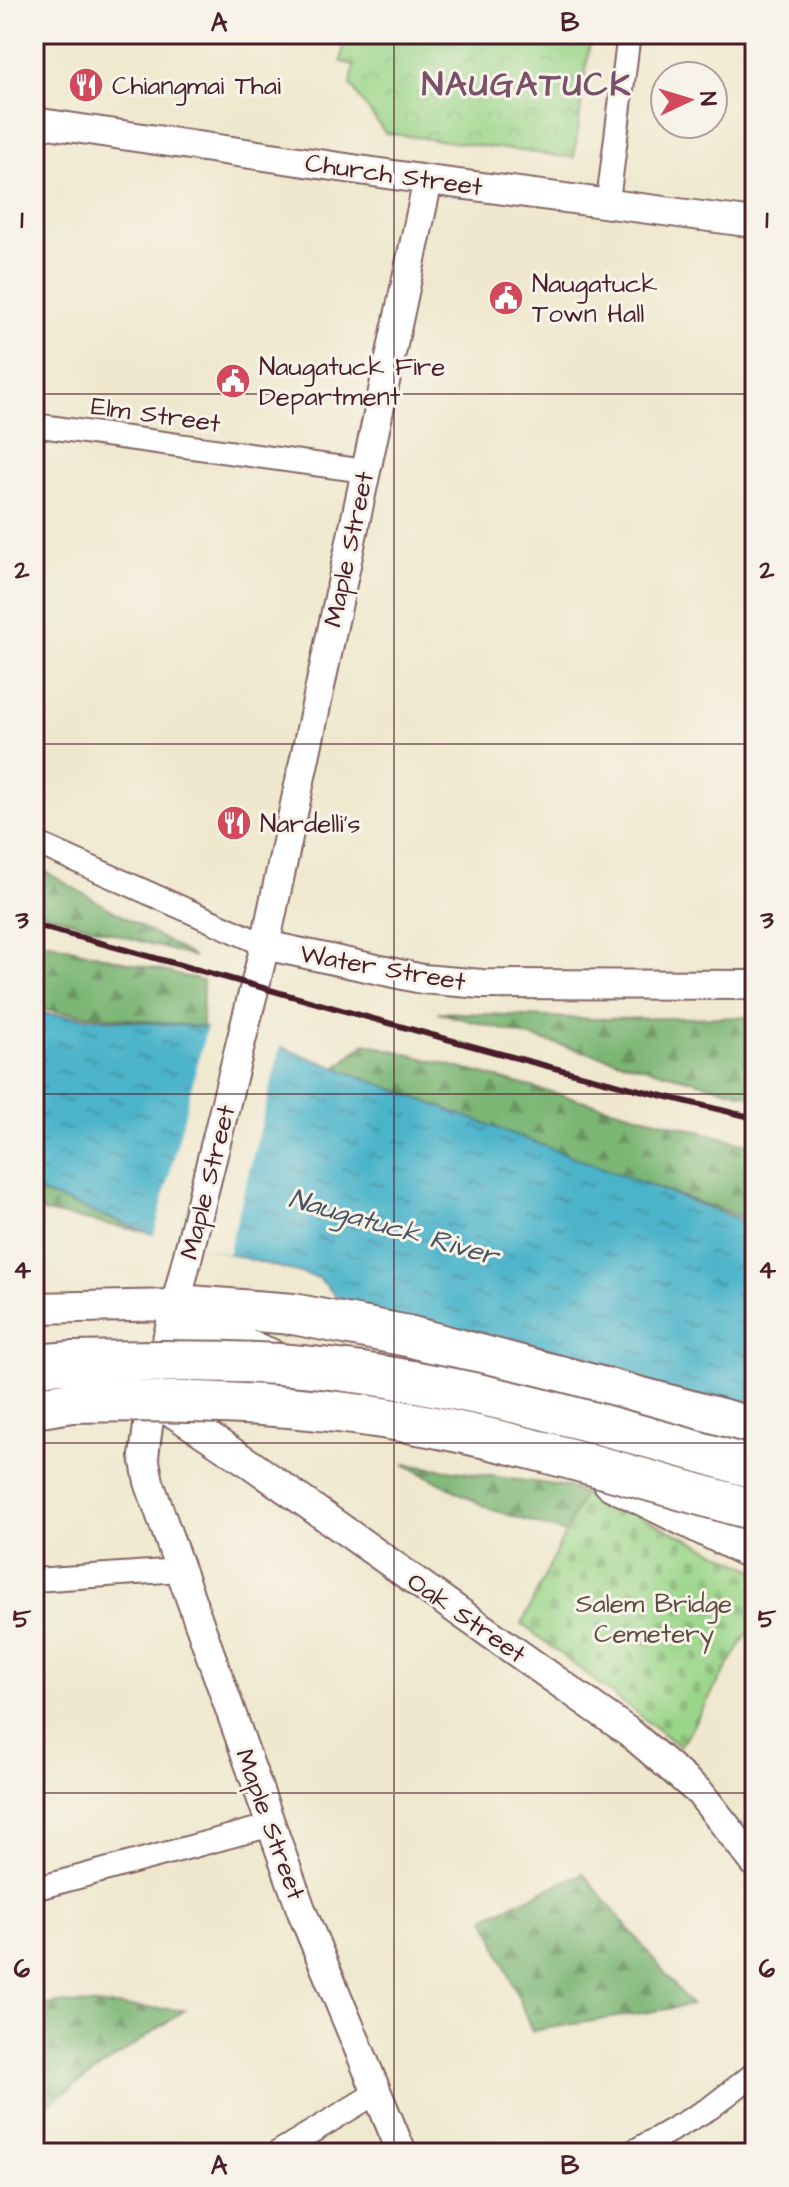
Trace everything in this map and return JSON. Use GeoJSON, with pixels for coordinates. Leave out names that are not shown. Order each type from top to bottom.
{"type":"FeatureCollection","features":[{"type":"Feature","properties":{"kind":"highway"},"geometry":{"type":"LineString","coordinates":[[177,1305],[333,1320],[480,1353],[755,1428]]}},
{"type":"Feature","properties":{"kind":"highway"},"geometry":{"type":"LineString","coordinates":[[177,1305],[194,1326],[219,1343],[429,1402],[496,1427],[755,1550]]}},
{"type":"Feature","properties":{"kind":"highway"},"geometry":{"type":"LineString","coordinates":[[53,1364],[185,1360],[282,1364],[379,1377],[472,1392],[565,1414],[755,1468]]}},
{"type":"Feature","properties":{"kind":"highway"},"geometry":{"type":"LineString","coordinates":[[47,1405],[261,1403],[356,1414],[541,1450],[755,1510]]}},
{"type":"Feature","properties":{"kind":"main road"},"geometry":{"type":"LineString","coordinates":[[34,1308],[177,1305]]}},
{"type":"Feature","properties":{"kind":"street"},"geometry":{"type":"LineString","coordinates":[[608,201],[629,34]]}},
{"type":"Feature","properties":{"kind":"street","name":"Church Street"},"geometry":{"type":"LineString","coordinates":[[34,122],[428,180],[608,201],[755,223]]}},
{"type":"Feature","properties":{"kind":"street","name":"Maple Street"},"geometry":{"type":"LineString","coordinates":[[402,2153],[302,1912],[145,1471],[144,1456],[151,1404],[265,945],[428,180]]}},
{"type":"Feature","properties":{"kind":"street","name":"Elm Street"},"geometry":{"type":"LineString","coordinates":[[34,425],[365,471]]}},
{"type":"Feature","properties":{"kind":"street","name":"Water Street"},"geometry":{"type":"LineString","coordinates":[[34,842],[265,945],[422,979],[467,983],[755,985]]}},
{"type":"Feature","properties":{"kind":"street","name":"Oak Street"},"geometry":{"type":"LineString","coordinates":[[151,1404],[176,1415],[252,1465],[629,1732],[700,1793],[755,1863]]}},
{"type":"Feature","properties":{"kind":"street"},"geometry":{"type":"LineString","coordinates":[[34,1580],[180,1570]]}},
{"type":"Feature","properties":{"kind":"street"},"geometry":{"type":"LineString","coordinates":[[34,1889],[272,1825]]}},
{"type":"Feature","properties":{"kind":"street"},"geometry":{"type":"LineString","coordinates":[[631,2153],[710,2108],[755,2073]]}},
{"type":"Feature","properties":{"kind":"street"},"geometry":{"type":"LineString","coordinates":[[277,2153],[376,2093]]}},
{"type":"Feature","properties":{"kind":"green space"},"geometry":{"type":"Polygon","coordinates":[[[345,34],[591,34],[574,158],[385,133],[351,86],[354,65],[341,62],[345,34]]]}},
{"type":"Feature","properties":{"kind":"green space"},"geometry":{"type":"Polygon","coordinates":[[[34,865],[194,957],[34,910],[34,865]]]}},
{"type":"Feature","properties":{"kind":"green space"},"geometry":{"type":"Polygon","coordinates":[[[34,939],[203,981],[202,1027],[34,1009],[34,939]]]}},
{"type":"Feature","properties":{"kind":"green space"},"geometry":{"type":"Polygon","coordinates":[[[437,1012],[594,1019],[755,1017],[755,1097],[437,1012]]]}},
{"type":"Feature","properties":{"kind":"green space"},"geometry":{"type":"Polygon","coordinates":[[[365,1043],[755,1146],[755,1221],[579,1162],[335,1069],[365,1043]]]}},
{"type":"Feature","properties":{"kind":"green space"},"geometry":{"type":"Polygon","coordinates":[[[34,1190],[150,1233],[34,1210],[34,1190]]]}},
{"type":"Feature","properties":{"kind":"green space"},"geometry":{"type":"Polygon","coordinates":[[[404,1464],[569,1487],[755,1570],[588,1540],[490,1509],[404,1464]]]}},
{"type":"Feature","properties":{"kind":"green space","name":"Salem Bridge Cemetery"},"geometry":{"type":"Polygon","coordinates":[[[585,1491],[755,1570],[755,1621],[680,1747],[522,1624],[585,1491]]]}},
{"type":"Feature","properties":{"kind":"green space"},"geometry":{"type":"Polygon","coordinates":[[[583,1873],[691,2005],[532,2031],[485,1917],[583,1873]]]}},
{"type":"Feature","properties":{"kind":"green space"},"geometry":{"type":"Polygon","coordinates":[[[59,2003],[185,2010],[45,2106],[34,2108],[34,2007],[59,2003]]]}},
{"type":"Feature","properties":{"kind":"water","name":"Naugatuck River"},"geometry":{"type":"Polygon","coordinates":[[[34,1013],[202,1027],[281,1047],[755,1225],[755,1445],[383,1327],[343,1303],[319,1278],[150,1233],[34,1190],[34,1013]]]}},
{"type":"Feature","properties":{"kind":"pier"},"geometry":{"type":"Polygon","coordinates":[[[207,1026],[281,1045],[228,1254],[154,1236],[207,1026]]]}},
{"type":"Feature","properties":{"kind":"railway"},"geometry":{"type":"LineString","coordinates":[[34,925],[484,1049],[755,1118]]}},
{"type":"Feature","properties":{"kind":"place","name":"Chiangmai Thai"},"geometry":{"type":"Point","coordinates":[86,85]}},
{"type":"Feature","properties":{"kind":"place","name":"Naugatuck Town Hall"},"geometry":{"type":"Point","coordinates":[506,298]}},
{"type":"Feature","properties":{"kind":"place","name":"Naugatuck Fire Department"},"geometry":{"type":"Point","coordinates":[233,381]}},
{"type":"Feature","properties":{"kind":"place","name":"Nardelli's"},"geometry":{"type":"Point","coordinates":[234,823]}},
{"type":"Feature","properties":{"kind":"district","name":"NAUGATUCK"},"geometry":{"type":"Point","coordinates":[527,83]}}]}
